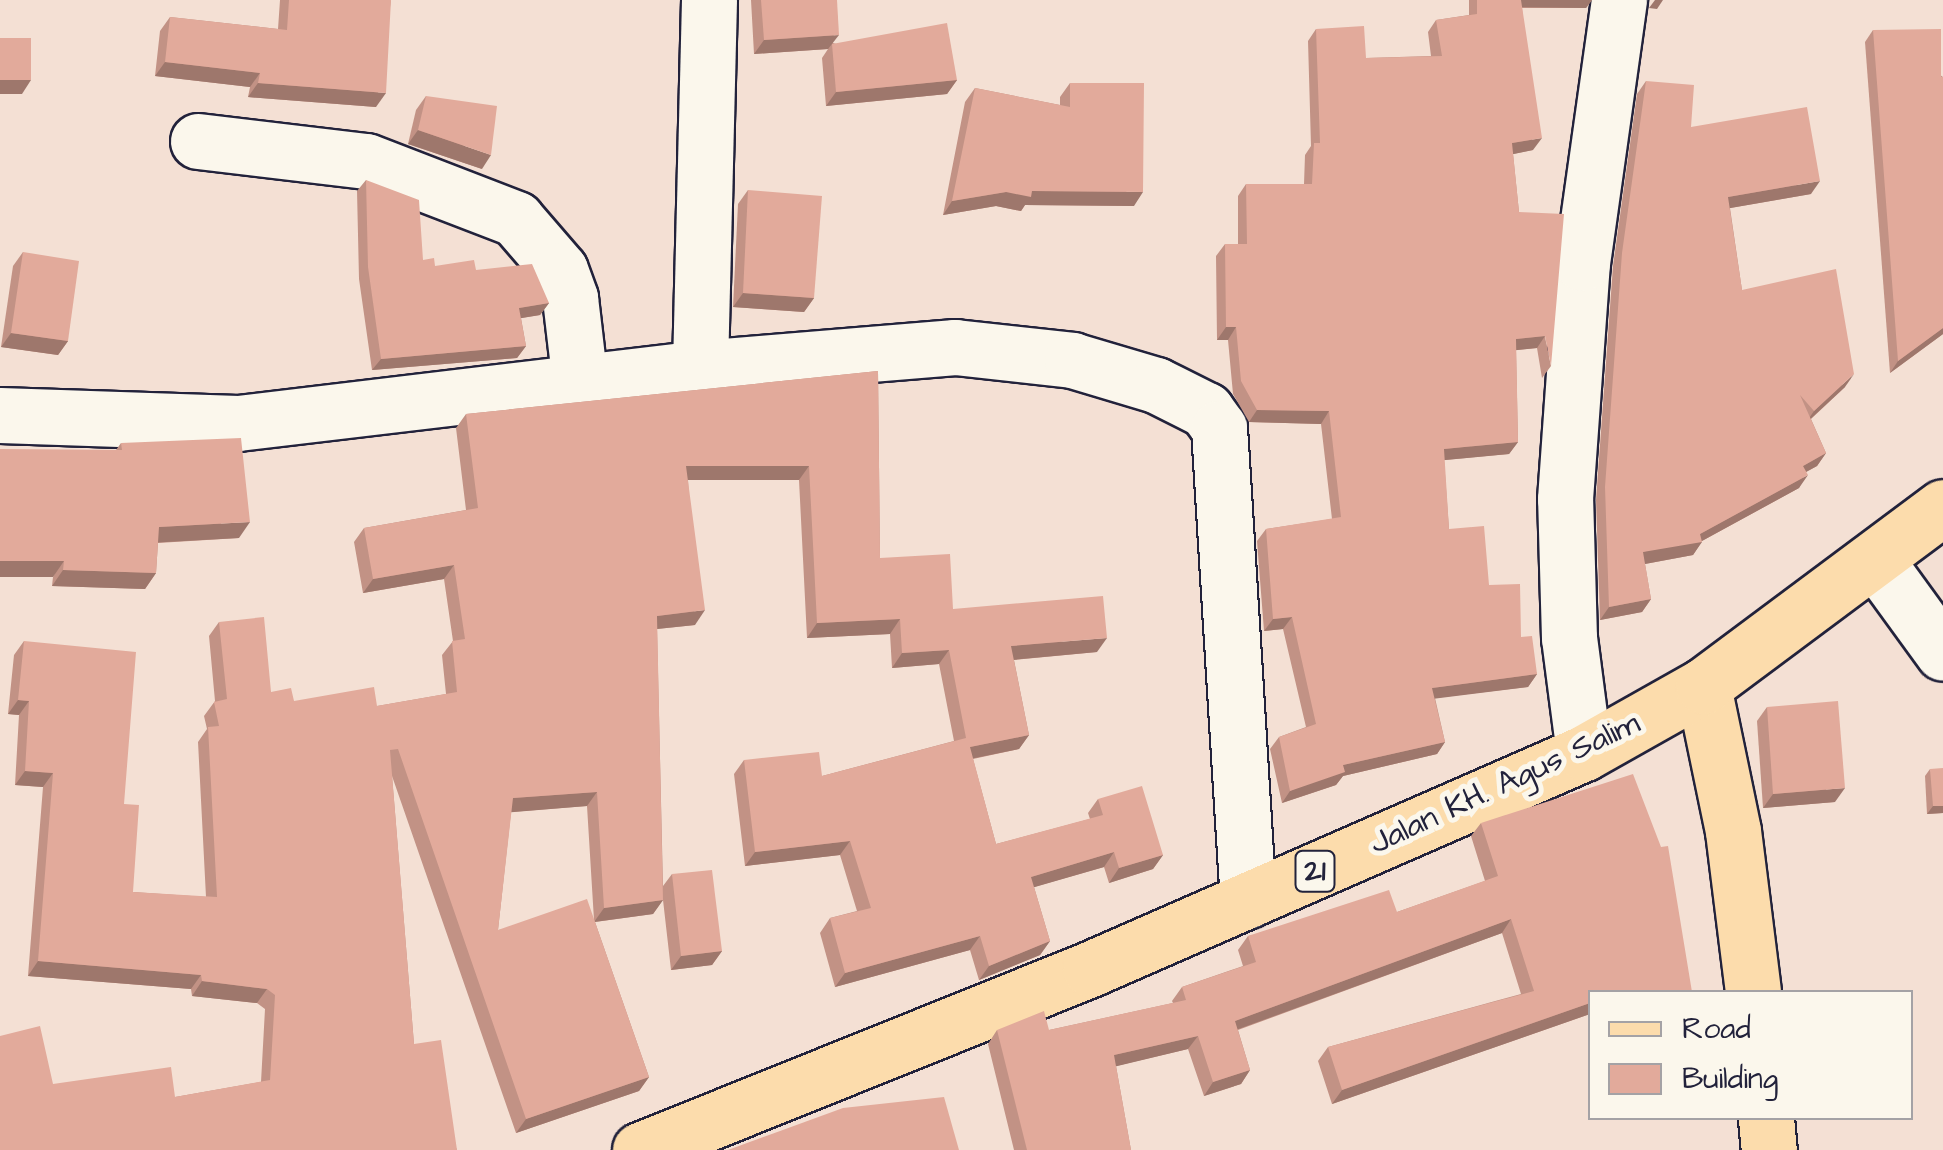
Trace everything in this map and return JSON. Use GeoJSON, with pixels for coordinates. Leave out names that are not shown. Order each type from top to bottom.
{"type":"FeatureCollection","features":[{"type":"Feature","properties":{"kind":"main road","name":"Jalan KH. Agus Salim"},"geometry":{"type":"LineString","coordinates":[[640,1150],[1248,900],[1584,753],[1703,686],[1877,562],[1943,507]]}},
{"type":"Feature","properties":{"kind":"main road"},"geometry":{"type":"LineString","coordinates":[[1703,686],[1734,831],[1753,990]]}},
{"type":"Feature","properties":{"kind":"main road"},"geometry":{"type":"LineString","coordinates":[[1766,1120],[1770,1150]]}},
{"type":"Feature","properties":{"kind":"street"},"geometry":{"type":"LineString","coordinates":[[700,368],[710,0]]}},
{"type":"Feature","properties":{"kind":"street"},"geometry":{"type":"LineString","coordinates":[[1584,753],[1569,638],[1565,499],[1582,263],[1620,0]]}},
{"type":"Feature","properties":{"kind":"street"},"geometry":{"type":"LineString","coordinates":[[198,142],[366,161],[516,219],[560,270],[570,298],[580,383]]}},
{"type":"Feature","properties":{"kind":"street"},"geometry":{"type":"LineString","coordinates":[[0,416],[238,424],[871,351],[1021,351],[1156,384],[1206,410],[1219,428],[1248,900]]}},
{"type":"Feature","properties":{"kind":"street"},"geometry":{"type":"LineString","coordinates":[[1877,562],[1943,652]]}},
{"type":"Feature","properties":{"kind":"building"},"geometry":{"type":"Polygon","coordinates":[[[289,0],[391,0],[386,93],[258,83],[260,73],[165,62],[170,17],[287,30],[289,0]]]}},
{"type":"Feature","properties":{"kind":"building"},"geometry":{"type":"Polygon","coordinates":[[[761,0],[837,0],[839,35],[764,40],[761,0]]]}},
{"type":"Feature","properties":{"kind":"building"},"geometry":{"type":"Polygon","coordinates":[[[1477,0],[1521,0],[1542,138],[1512,143],[1519,212],[1564,214],[1551,366],[1545,336],[1516,339],[1518,442],[1444,449],[1449,529],[1484,526],[1489,585],[1520,584],[1521,637],[1532,636],[1537,674],[1432,688],[1445,742],[1343,765],[1345,772],[1290,791],[1279,737],[1316,724],[1292,617],[1273,619],[1266,529],[1341,517],[1329,411],[1257,410],[1241,381],[1236,327],[1226,327],[1225,244],[1247,244],[1246,184],[1312,184],[1314,143],[1320,143],[1316,29],[1364,26],[1366,58],[1442,56],[1436,20],[1477,14],[1477,0]]]}},
{"type":"Feature","properties":{"kind":"building"},"geometry":{"type":"Polygon","coordinates":[[[947,23],[957,80],[836,92],[832,44],[947,23]]]}},
{"type":"Feature","properties":{"kind":"building"},"geometry":{"type":"Polygon","coordinates":[[[1941,29],[1943,328],[1898,361],[1873,30],[1941,29]]]}},
{"type":"Feature","properties":{"kind":"building"},"geometry":{"type":"Polygon","coordinates":[[[0,38],[31,38],[31,80],[0,80],[0,38]]]}},
{"type":"Feature","properties":{"kind":"building"},"geometry":{"type":"Polygon","coordinates":[[[1646,81],[1694,85],[1691,127],[1807,107],[1820,181],[1728,197],[1742,290],[1836,269],[1854,374],[1814,411],[1800,395],[1826,453],[1803,466],[1808,475],[1700,534],[1702,542],[1643,552],[1651,599],[1609,607],[1605,487],[1622,253],[1646,81]]]}},
{"type":"Feature","properties":{"kind":"building"},"geometry":{"type":"Polygon","coordinates":[[[1070,83],[1144,83],[1143,192],[1032,191],[1031,197],[1006,192],[952,201],[975,88],[1070,107],[1070,83]]]}},
{"type":"Feature","properties":{"kind":"building"},"geometry":{"type":"Polygon","coordinates":[[[426,96],[497,106],[491,155],[418,130],[426,96]]]}},
{"type":"Feature","properties":{"kind":"building"},"geometry":{"type":"Polygon","coordinates":[[[366,180],[419,200],[423,260],[434,258],[435,266],[474,260],[476,270],[532,264],[549,303],[519,308],[526,346],[381,359],[368,267],[366,180]]]}},
{"type":"Feature","properties":{"kind":"building"},"geometry":{"type":"Polygon","coordinates":[[[748,190],[822,196],[814,298],[743,293],[748,190]]]}},
{"type":"Feature","properties":{"kind":"building"},"geometry":{"type":"Polygon","coordinates":[[[23,252],[79,261],[68,341],[11,333],[23,252]]]}},
{"type":"Feature","properties":{"kind":"building"},"geometry":{"type":"Polygon","coordinates":[[[878,371],[880,558],[950,554],[953,609],[1103,596],[1107,638],[1011,646],[1029,735],[970,747],[996,844],[1103,815],[1098,799],[1142,786],[1163,855],[1119,868],[1114,852],[1031,877],[1050,941],[989,966],[980,936],[845,973],[830,918],[871,908],[850,841],[755,852],[744,760],[819,752],[822,776],[966,738],[949,650],[902,653],[900,619],[817,623],[809,466],[686,466],[705,610],[657,616],[663,900],[604,908],[597,792],[513,798],[498,930],[587,899],[649,1077],[526,1119],[398,749],[390,750],[414,1044],[441,1040],[457,1150],[0,1150],[0,1036],[40,1026],[53,1084],[171,1067],[175,1097],[270,1080],[275,995],[267,989],[202,981],[201,975],[38,961],[53,773],[25,771],[29,701],[18,700],[24,641],[136,652],[124,804],[139,805],[133,892],[217,897],[208,727],[219,726],[214,702],[227,699],[219,622],[264,617],[271,692],[291,688],[294,701],[374,687],[377,706],[457,692],[452,641],[465,639],[454,565],[373,579],[364,528],[478,508],[466,414],[878,371]]]}},
{"type":"Feature","properties":{"kind":"building"},"geometry":{"type":"Polygon","coordinates":[[[241,438],[250,522],[159,527],[156,573],[63,570],[64,561],[0,561],[0,449],[122,450],[121,443],[241,438]]]}},
{"type":"Feature","properties":{"kind":"building"},"geometry":{"type":"Polygon","coordinates":[[[1838,701],[1845,788],[1773,794],[1767,707],[1838,701]]]}},
{"type":"Feature","properties":{"kind":"building"},"geometry":{"type":"Polygon","coordinates":[[[1943,768],[1943,806],[1933,806],[1930,769],[1943,768]]]}},
{"type":"Feature","properties":{"kind":"building"},"geometry":{"type":"Polygon","coordinates":[[[1633,774],[1661,847],[1668,846],[1692,990],[1588,990],[1588,1004],[1342,1090],[1328,1047],[1534,991],[1511,919],[1235,1021],[1250,1070],[1213,1082],[1198,1036],[1114,1055],[1131,1150],[1027,1150],[997,1030],[1044,1011],[1049,1030],[1186,1000],[1182,987],[1256,962],[1248,936],[1389,890],[1397,912],[1498,876],[1481,823],[1633,774]]]}},
{"type":"Feature","properties":{"kind":"building"},"geometry":{"type":"Polygon","coordinates":[[[712,870],[722,951],[681,956],[672,874],[712,870]]]}},
{"type":"Feature","properties":{"kind":"building"},"geometry":{"type":"Polygon","coordinates":[[[944,1097],[959,1150],[728,1150],[843,1108],[944,1097]]]}}]}
